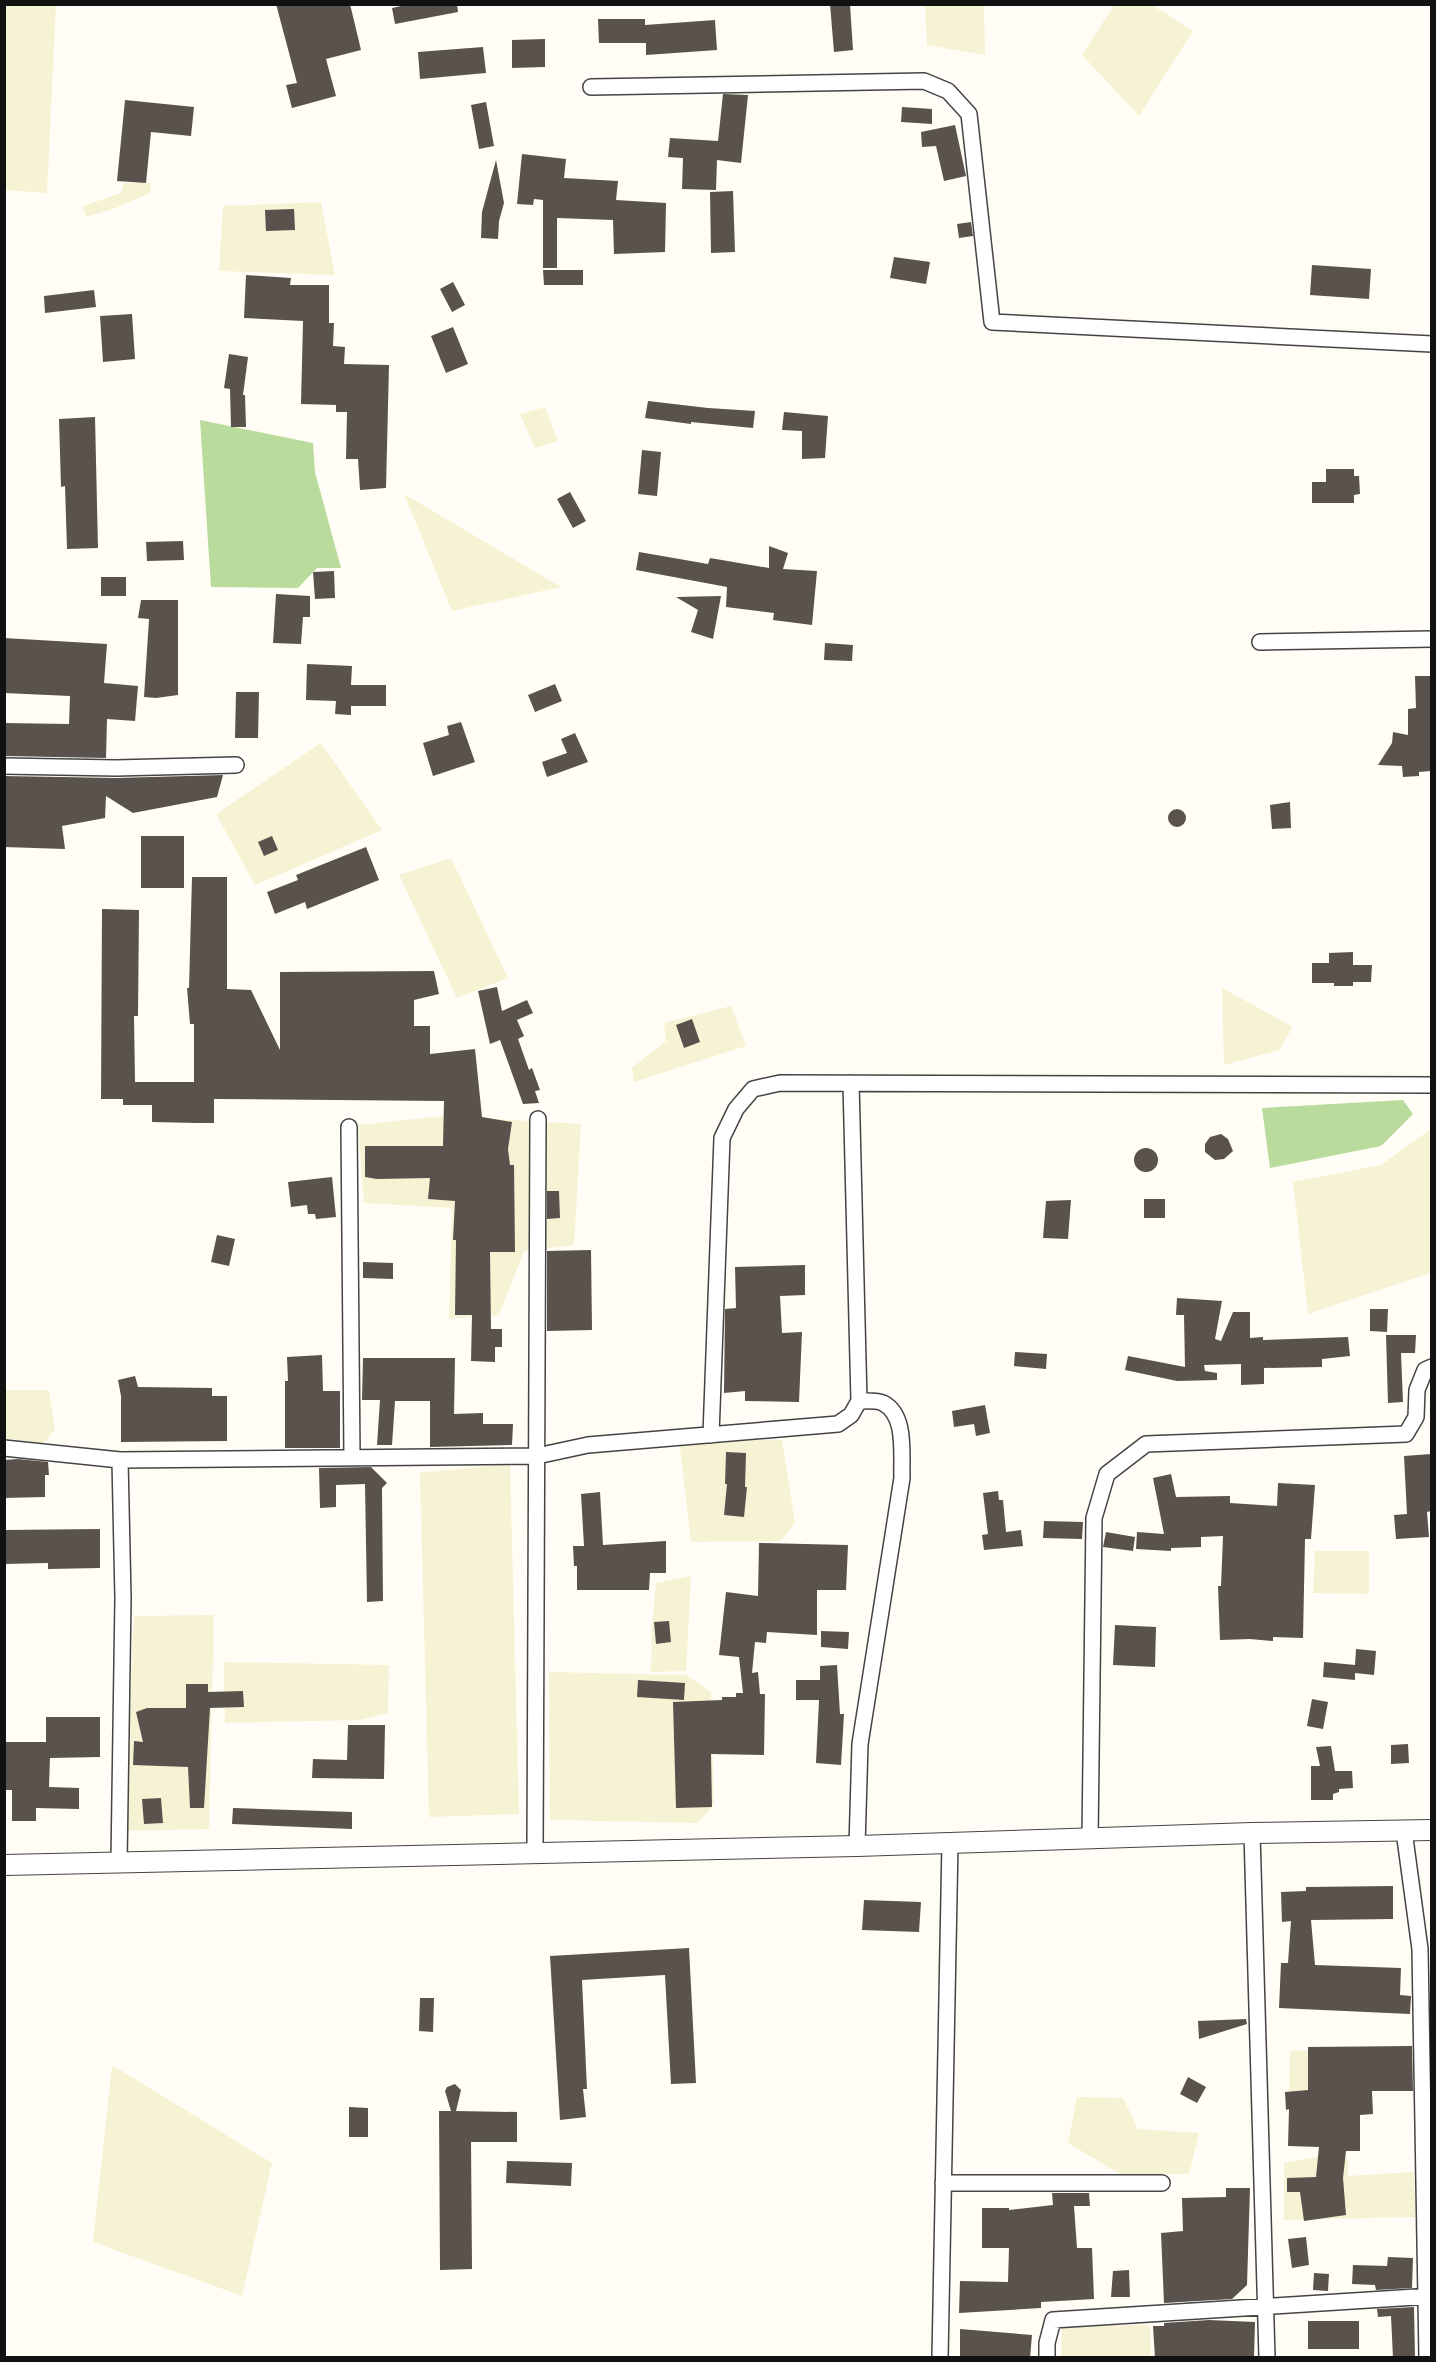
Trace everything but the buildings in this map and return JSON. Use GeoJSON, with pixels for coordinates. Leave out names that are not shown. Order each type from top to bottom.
{"type":"FeatureCollection","features":[{"type":"Feature","properties":{"kind":"street"},"geometry":{"type":"LineString","coordinates":[[591,87],[924,81],[948,91],[969,114],[992,322],[1431,344]]}},
{"type":"Feature","properties":{"kind":"street"},"geometry":{"type":"LineString","coordinates":[[1260,642],[1431,639]]}},
{"type":"Feature","properties":{"kind":"street"},"geometry":{"type":"LineString","coordinates":[[4,766],[116,768],[236,765]]}},
{"type":"Feature","properties":{"kind":"street"},"geometry":{"type":"LineString","coordinates":[[711,1435],[722,1138],[736,1109],[753,1089],[780,1083],[1431,1085]]}},
{"type":"Feature","properties":{"kind":"street"},"geometry":{"type":"LineString","coordinates":[[4,1448],[120,1460],[537,1456],[588,1445],[838,1424],[851,1415],[859,1401],[851,1083]]}},
{"type":"Feature","properties":{"kind":"street"},"geometry":{"type":"LineString","coordinates":[[535,1852],[538,1119]]}},
{"type":"Feature","properties":{"kind":"street"},"geometry":{"type":"LineString","coordinates":[[349,1127],[352,1456]]}},
{"type":"Feature","properties":{"kind":"street"},"geometry":{"type":"LineString","coordinates":[[1090,1838],[1094,1518],[1107,1474],[1146,1444],[1406,1434],[1416,1418],[1417,1390],[1425,1370],[1431,1367]]}},
{"type":"Feature","properties":{"kind":"street"},"geometry":{"type":"LineString","coordinates":[[857,1846],[860,1744],[902,1478],[901,1436],[895,1413],[882,1403],[859,1401]]}},
{"type":"Feature","properties":{"kind":"street"},"geometry":{"type":"LineString","coordinates":[[119,1862],[123,1598],[120,1460]]}},
{"type":"Feature","properties":{"kind":"street"},"geometry":{"type":"LineString","coordinates":[[4,1865],[857,1846],[1252,1833],[1431,1830]]}},
{"type":"Feature","properties":{"kind":"street"},"geometry":{"type":"LineString","coordinates":[[1404,1831],[1420,1949],[1429,2296],[1427,2358]]}},
{"type":"Feature","properties":{"kind":"street"},"geometry":{"type":"LineString","coordinates":[[1252,1833],[1267,2358]]}},
{"type":"Feature","properties":{"kind":"street"},"geometry":{"type":"LineString","coordinates":[[940,2358],[950,1843]]}},
{"type":"Feature","properties":{"kind":"street"},"geometry":{"type":"LineString","coordinates":[[943,2183],[1162,2183]]}},
{"type":"Feature","properties":{"kind":"street"},"geometry":{"type":"LineString","coordinates":[[1047,2358],[1047,2343],[1053,2320],[1429,2296]]}},
{"type":"Feature","properties":{"kind":"shaded area"},"geometry":{"type":"Polygon","coordinates":[[[4,5],[56,5],[47,193],[5,190],[4,5]]]}},
{"type":"Feature","properties":{"kind":"shaded area"},"geometry":{"type":"Polygon","coordinates":[[[925,5],[984,5],[985,55],[927,45],[925,5]]]}},
{"type":"Feature","properties":{"kind":"shaded area"},"geometry":{"type":"Polygon","coordinates":[[[1114,5],[1152,5],[1193,31],[1139,116],[1082,55],[1114,5]]]}},
{"type":"Feature","properties":{"kind":"shaded area"},"geometry":{"type":"Polygon","coordinates":[[[124,183],[151,183],[150,193],[116,208],[86,217],[83,206],[121,193],[124,183]]]}},
{"type":"Feature","properties":{"kind":"shaded area"},"geometry":{"type":"Polygon","coordinates":[[[321,202],[335,275],[219,271],[223,206],[321,202]]]}},
{"type":"Feature","properties":{"kind":"shaded area"},"geometry":{"type":"Polygon","coordinates":[[[545,407],[558,441],[535,448],[520,414],[545,407]]]}},
{"type":"Feature","properties":{"kind":"shaded area"},"geometry":{"type":"Polygon","coordinates":[[[404,494],[561,587],[452,611],[404,494]]]}},
{"type":"Feature","properties":{"kind":"shaded area"},"geometry":{"type":"Polygon","coordinates":[[[321,743],[382,830],[255,885],[216,814],[321,743]]]}},
{"type":"Feature","properties":{"kind":"shaded area"},"geometry":{"type":"Polygon","coordinates":[[[451,858],[508,978],[457,998],[399,875],[451,858]]]}},
{"type":"Feature","properties":{"kind":"shaded area"},"geometry":{"type":"Polygon","coordinates":[[[1222,988],[1293,1027],[1279,1050],[1224,1065],[1222,988]]]}},
{"type":"Feature","properties":{"kind":"shaded area"},"geometry":{"type":"Polygon","coordinates":[[[731,1006],[746,1046],[634,1082],[632,1068],[666,1041],[664,1023],[731,1006]]]}},
{"type":"Feature","properties":{"kind":"shaded area"},"geometry":{"type":"Polygon","coordinates":[[[445,1116],[581,1124],[574,1245],[524,1251],[499,1315],[449,1319],[452,1208],[364,1203],[358,1125],[445,1116]]]}},
{"type":"Feature","properties":{"kind":"shaded area"},"geometry":{"type":"Polygon","coordinates":[[[1431,1129],[1431,1273],[1308,1314],[1293,1182],[1381,1165],[1431,1129]]]}},
{"type":"Feature","properties":{"kind":"shaded area"},"geometry":{"type":"Polygon","coordinates":[[[5,1390],[49,1390],[55,1429],[43,1444],[5,1438],[5,1390]]]}},
{"type":"Feature","properties":{"kind":"shaded area"},"geometry":{"type":"Polygon","coordinates":[[[679,1439],[782,1440],[795,1523],[781,1541],[691,1542],[679,1439]]]}},
{"type":"Feature","properties":{"kind":"shaded area"},"geometry":{"type":"Polygon","coordinates":[[[510,1464],[519,1814],[429,1817],[420,1473],[510,1464]]]}},
{"type":"Feature","properties":{"kind":"shaded area"},"geometry":{"type":"Polygon","coordinates":[[[1315,1551],[1369,1551],[1369,1594],[1313,1593],[1315,1551]]]}},
{"type":"Feature","properties":{"kind":"shaded area"},"geometry":{"type":"Polygon","coordinates":[[[691,1576],[686,1671],[651,1672],[656,1583],[691,1576]]]}},
{"type":"Feature","properties":{"kind":"shaded area"},"geometry":{"type":"Polygon","coordinates":[[[214,1615],[209,1829],[125,1831],[134,1616],[214,1615]]]}},
{"type":"Feature","properties":{"kind":"shaded area"},"geometry":{"type":"Polygon","coordinates":[[[224,1662],[389,1665],[388,1713],[360,1720],[225,1723],[224,1662]]]}},
{"type":"Feature","properties":{"kind":"shaded area"},"geometry":{"type":"Polygon","coordinates":[[[549,1672],[686,1675],[711,1692],[714,1804],[698,1823],[550,1820],[549,1672]]]}},
{"type":"Feature","properties":{"kind":"shaded area"},"geometry":{"type":"Polygon","coordinates":[[[1415,2045],[1414,2091],[1289,2091],[1290,2051],[1415,2045]]]}},
{"type":"Feature","properties":{"kind":"shaded area"},"geometry":{"type":"Polygon","coordinates":[[[112,2065],[272,2163],[242,2296],[93,2242],[112,2065]]]}},
{"type":"Feature","properties":{"kind":"shaded area"},"geometry":{"type":"Polygon","coordinates":[[[1077,2097],[1123,2098],[1138,2129],[1199,2133],[1189,2174],[1120,2174],[1068,2143],[1077,2097]]]}},
{"type":"Feature","properties":{"kind":"shaded area"},"geometry":{"type":"Polygon","coordinates":[[[1337,2153],[1348,2160],[1348,2176],[1414,2172],[1416,2217],[1284,2220],[1284,2163],[1337,2153]]]}},
{"type":"Feature","properties":{"kind":"shaded area"},"geometry":{"type":"Polygon","coordinates":[[[1150,2325],[1151,2357],[1061,2358],[1062,2326],[1150,2325]]]}},
{"type":"Feature","properties":{"kind":"green space"},"geometry":{"type":"Polygon","coordinates":[[[200,420],[313,443],[315,472],[341,568],[317,568],[298,588],[211,587],[200,420]]]}},
{"type":"Feature","properties":{"kind":"green space"},"geometry":{"type":"Polygon","coordinates":[[[1403,1100],[1413,1114],[1381,1146],[1270,1168],[1262,1108],[1403,1100]]]}}]}
